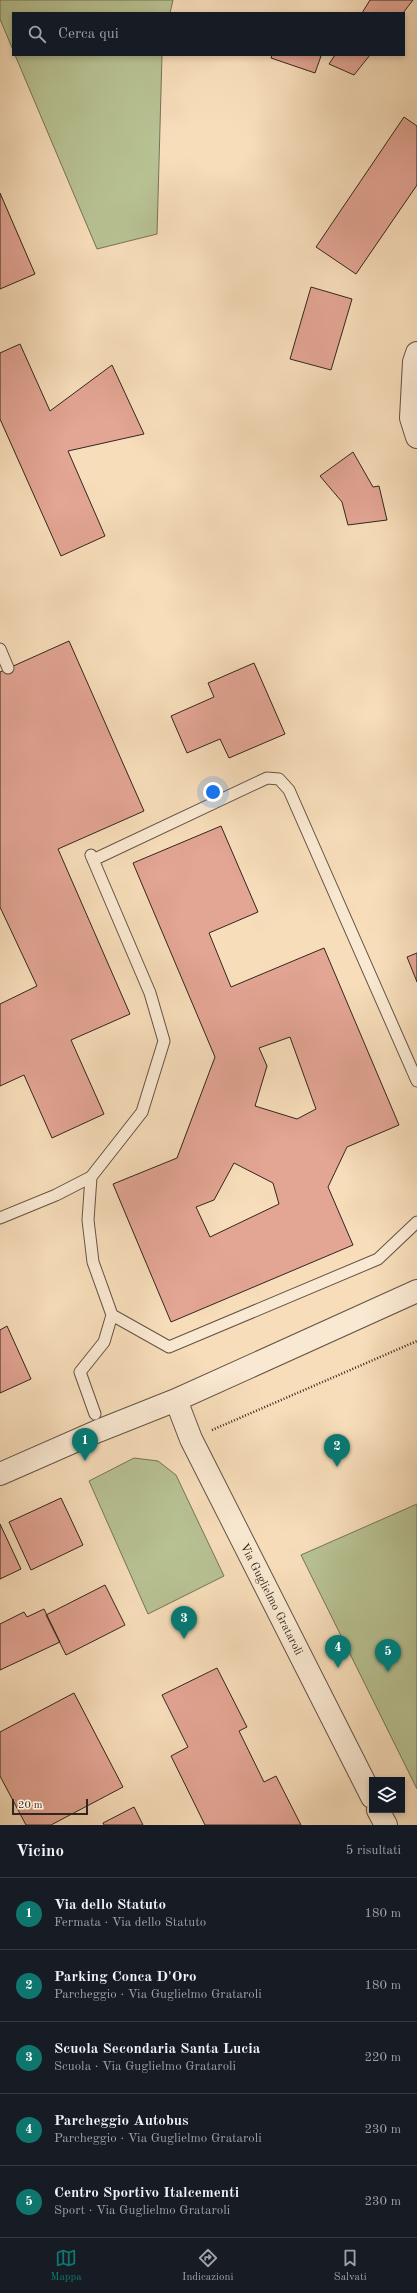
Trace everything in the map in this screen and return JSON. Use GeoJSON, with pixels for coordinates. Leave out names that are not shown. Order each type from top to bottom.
{"type":"FeatureCollection","features":[{"type":"Feature","properties":{"kind":"street"},"geometry":{"type":"LineString","coordinates":[[417,353],[414,362],[411,418],[417,437]]}},
{"type":"Feature","properties":{"kind":"street"},"geometry":{"type":"LineString","coordinates":[[0,1474],[96,1423],[176,1400],[417,1291]]}},
{"type":"Feature","properties":{"kind":"street","name":"Via Guglielmo Grataroli"},"geometry":{"type":"LineString","coordinates":[[176,1400],[192,1439],[369,1791]]}},
{"type":"Feature","properties":{"kind":"street"},"geometry":{"type":"LineString","coordinates":[[380,1813],[386,1825]]}},
{"type":"Feature","properties":{"kind":"lane"},"geometry":{"type":"LineString","coordinates":[[0,649],[8,668]]}},
{"type":"Feature","properties":{"kind":"lane"},"geometry":{"type":"LineString","coordinates":[[0,1218],[56,1195],[91,1177],[142,1112],[164,1041],[150,993],[92,857],[267,778],[279,779],[289,790],[417,1081]]}},
{"type":"Feature","properties":{"kind":"lane"},"geometry":{"type":"LineString","coordinates":[[91,1177],[88,1220],[93,1262],[112,1316],[104,1342],[80,1372],[96,1423]]}},
{"type":"Feature","properties":{"kind":"lane"},"geometry":{"type":"LineString","coordinates":[[112,1316],[168,1347],[378,1259],[417,1222]]}},
{"type":"Feature","properties":{"kind":"path"},"geometry":{"type":"LineString","coordinates":[[192,1439],[417,1341]]}},
{"type":"Feature","properties":{"kind":"green space"},"geometry":{"type":"Polygon","coordinates":[[[0,0],[173,0],[170,12],[12,12],[12,48],[0,19],[0,0]]]}},
{"type":"Feature","properties":{"kind":"green space"},"geometry":{"type":"Polygon","coordinates":[[[15,56],[162,56],[157,234],[97,249],[15,56]]]}},
{"type":"Feature","properties":{"kind":"green space"},"geometry":{"type":"Polygon","coordinates":[[[134,1458],[158,1461],[176,1475],[224,1576],[148,1614],[89,1481],[134,1458]]]}},
{"type":"Feature","properties":{"kind":"green space"},"geometry":{"type":"Polygon","coordinates":[[[417,1504],[417,1789],[301,1555],[417,1504]]]}},
{"type":"Feature","properties":{"kind":"building"},"geometry":{"type":"Polygon","coordinates":[[[370,0],[413,0],[404,12],[363,12],[370,0]]]}},
{"type":"Feature","properties":{"kind":"building"},"geometry":{"type":"Polygon","coordinates":[[[272,56],[321,56],[315,73],[271,58],[272,56]]]}},
{"type":"Feature","properties":{"kind":"building"},"geometry":{"type":"Polygon","coordinates":[[[334,56],[369,56],[354,75],[329,64],[334,56]]]}},
{"type":"Feature","properties":{"kind":"building"},"geometry":{"type":"Polygon","coordinates":[[[404,117],[417,126],[417,185],[356,274],[316,247],[404,117]]]}},
{"type":"Feature","properties":{"kind":"building"},"geometry":{"type":"Polygon","coordinates":[[[0,193],[35,274],[0,289],[0,193]]]}},
{"type":"Feature","properties":{"kind":"building"},"geometry":{"type":"Polygon","coordinates":[[[311,287],[352,299],[331,370],[290,359],[311,287]]]}},
{"type":"Feature","properties":{"kind":"building"},"geometry":{"type":"Polygon","coordinates":[[[20,344],[50,411],[112,365],[144,434],[68,451],[105,536],[61,556],[0,419],[0,353],[20,344]]]}},
{"type":"Feature","properties":{"kind":"building"},"geometry":{"type":"Polygon","coordinates":[[[353,452],[373,487],[379,486],[387,520],[348,525],[342,502],[320,476],[353,452]]]}},
{"type":"Feature","properties":{"kind":"building"},"geometry":{"type":"Polygon","coordinates":[[[69,641],[144,811],[58,849],[130,1014],[71,1040],[104,1114],[52,1138],[24,1075],[0,1086],[0,1004],[37,986],[0,907],[0,672],[69,641]]]}},
{"type":"Feature","properties":{"kind":"building"},"geometry":{"type":"Polygon","coordinates":[[[254,663],[285,734],[229,758],[220,739],[187,753],[171,716],[214,697],[208,683],[254,663]]]}},
{"type":"Feature","properties":{"kind":"building"},"geometry":{"type":"Polygon","coordinates":[[[221,826],[258,912],[209,933],[231,987],[324,948],[399,1125],[347,1147],[328,1187],[353,1245],[171,1322],[113,1184],[177,1158],[215,1057],[133,863],[221,826]],[[290,1037],[259,1048],[267,1066],[255,1106],[297,1119],[316,1109],[290,1037]],[[234,1163],[214,1200],[196,1207],[210,1237],[279,1204],[273,1183],[234,1163]]]}},
{"type":"Feature","properties":{"kind":"building"},"geometry":{"type":"Polygon","coordinates":[[[417,953],[417,982],[407,957],[417,953]]]}},
{"type":"Feature","properties":{"kind":"building"},"geometry":{"type":"Polygon","coordinates":[[[7,1326],[31,1379],[0,1393],[0,1330],[7,1326]]]}},
{"type":"Feature","properties":{"kind":"building"},"geometry":{"type":"Polygon","coordinates":[[[61,1498],[83,1545],[31,1570],[9,1522],[61,1498]]]}},
{"type":"Feature","properties":{"kind":"building"},"geometry":{"type":"Polygon","coordinates":[[[0,1524],[21,1569],[0,1579],[0,1524]]]}},
{"type":"Feature","properties":{"kind":"building"},"geometry":{"type":"Polygon","coordinates":[[[105,1585],[125,1625],[66,1655],[46,1615],[105,1585]]]}},
{"type":"Feature","properties":{"kind":"building"},"geometry":{"type":"Polygon","coordinates":[[[44,1609],[60,1642],[0,1670],[0,1624],[24,1612],[27,1617],[44,1609]]]}},
{"type":"Feature","properties":{"kind":"building"},"geometry":{"type":"Polygon","coordinates":[[[217,1668],[247,1727],[239,1731],[264,1782],[276,1776],[301,1825],[205,1825],[171,1756],[188,1747],[162,1695],[217,1668]]]}},
{"type":"Feature","properties":{"kind":"building"},"geometry":{"type":"Polygon","coordinates":[[[74,1693],[123,1787],[51,1825],[26,1825],[0,1776],[0,1732],[74,1693]]]}},
{"type":"Feature","properties":{"kind":"building"},"geometry":{"type":"Polygon","coordinates":[[[134,1807],[143,1825],[104,1825],[103,1823],[134,1807]]]}},
{"type":"Feature","properties":{"kind":"place","name":"Via dello Statuto"},"geometry":{"type":"Point","coordinates":[85,1461]}},
{"type":"Feature","properties":{"kind":"place","name":"Parking Conca D'Oro"},"geometry":{"type":"Point","coordinates":[337,1467]}},
{"type":"Feature","properties":{"kind":"place","name":"Scuola Secondaria Santa Lucia"},"geometry":{"type":"Point","coordinates":[184,1639]}},
{"type":"Feature","properties":{"kind":"place","name":"Parcheggio Autobus"},"geometry":{"type":"Point","coordinates":[338,1668]}},
{"type":"Feature","properties":{"kind":"place","name":"Centro Sportivo Italcementi"},"geometry":{"type":"Point","coordinates":[388,1672]}}]}
